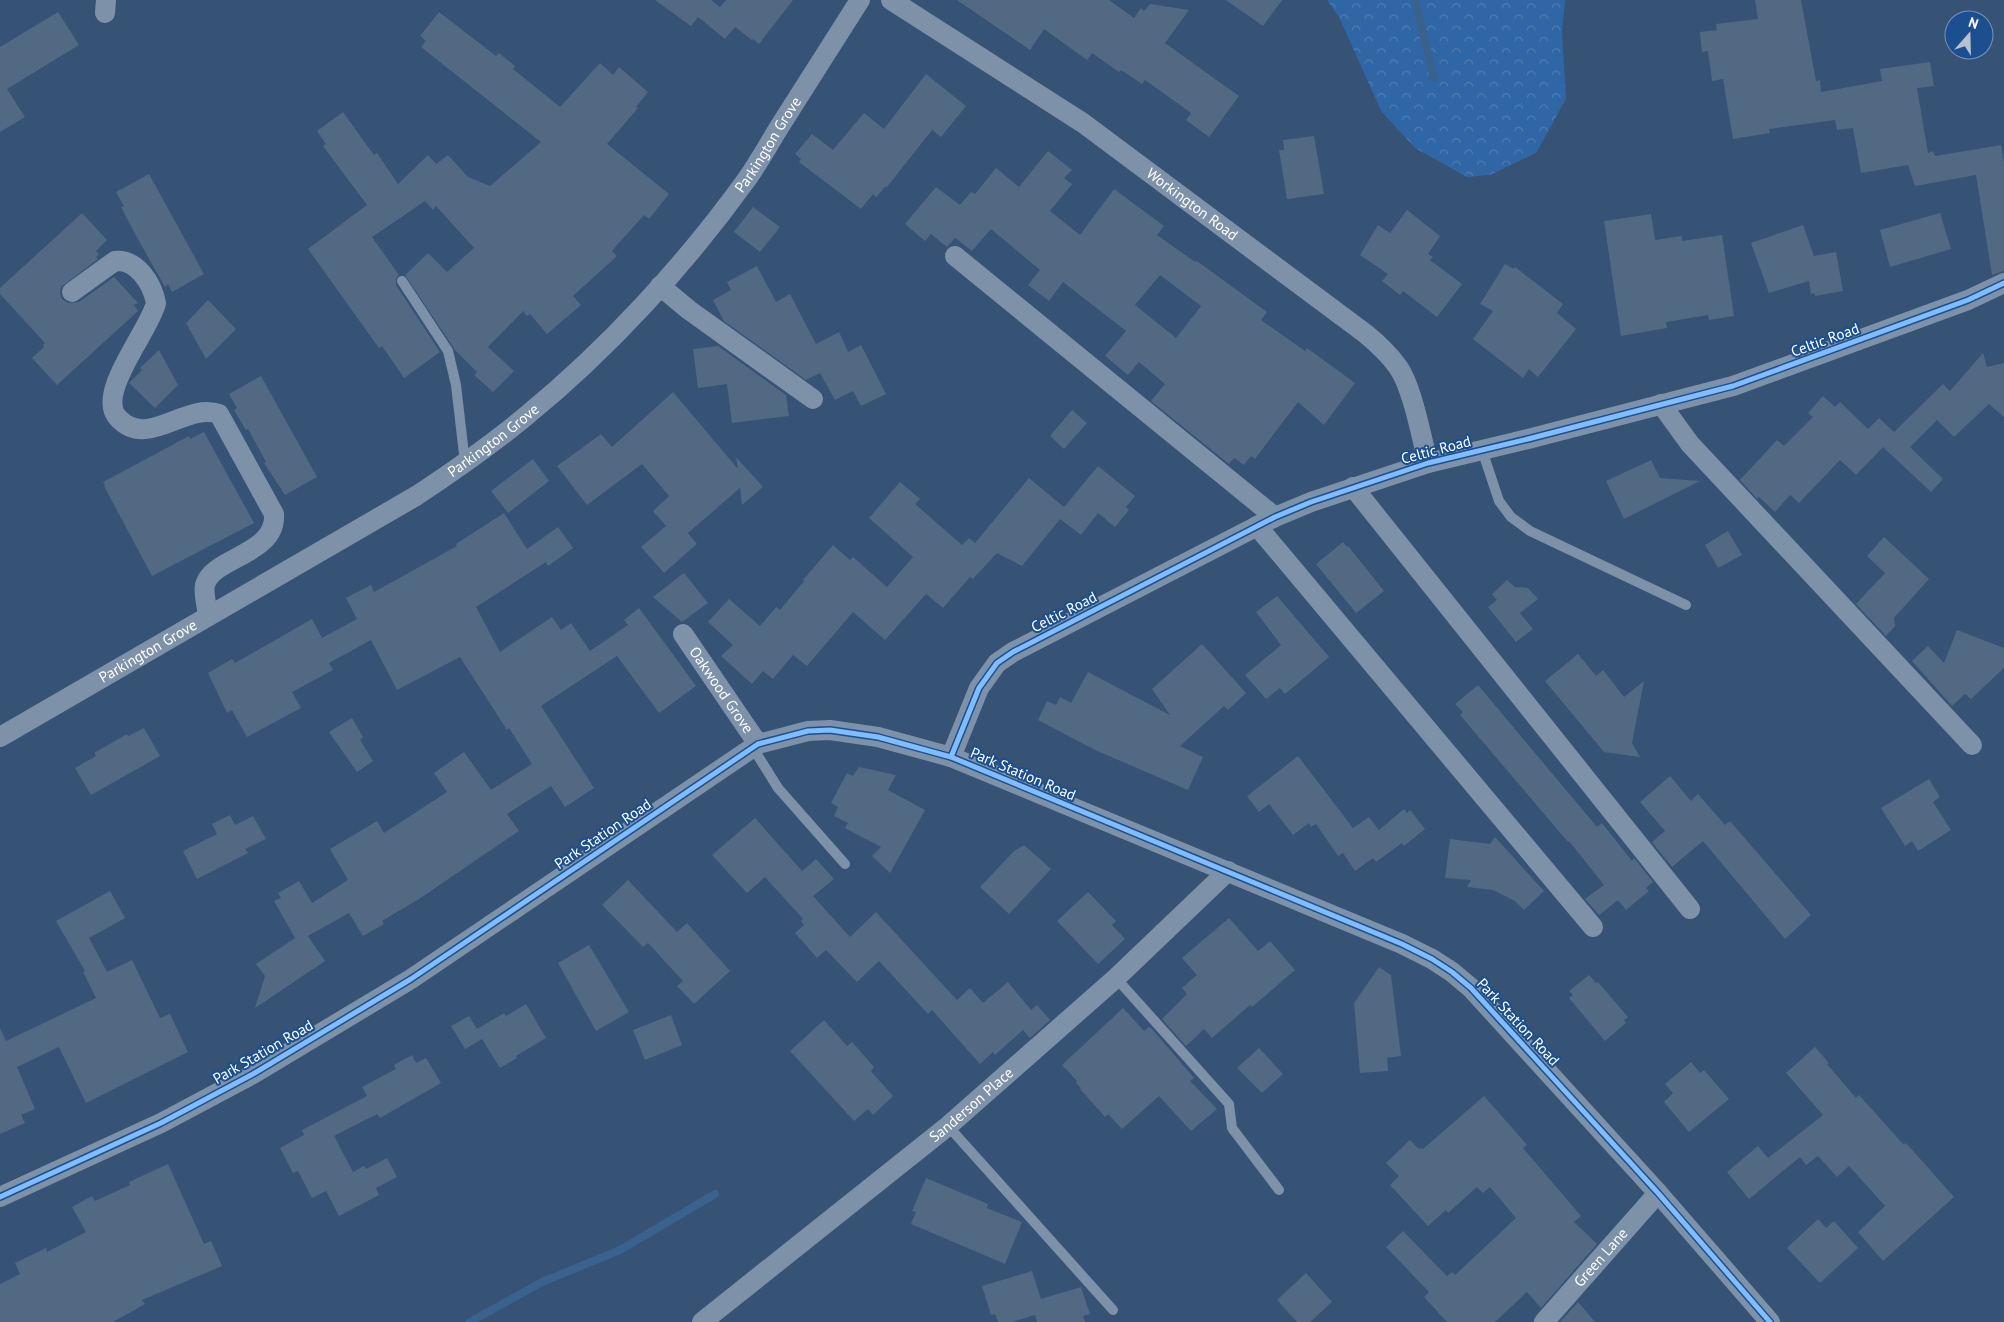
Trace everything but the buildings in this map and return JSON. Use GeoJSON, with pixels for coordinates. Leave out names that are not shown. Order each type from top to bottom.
{"type":"FeatureCollection","features":[{"type":"Feature","properties":{"kind":"street","name":"Parkington Grove"},"geometry":{"type":"LineString","coordinates":[[0,736],[416,496],[465,463],[526,416],[577,371],[660,286],[747,178],[860,0]]}},
{"type":"Feature","properties":{"kind":"street","name":"Workington Road"},"geometry":{"type":"LineString","coordinates":[[891,0],[1083,123],[1385,350],[1400,368],[1407,385],[1428,463]]}},
{"type":"Feature","properties":{"kind":"street"},"geometry":{"type":"LineString","coordinates":[[955,256],[1275,517]]}},
{"type":"Feature","properties":{"kind":"street"},"geometry":{"type":"LineString","coordinates":[[72,292],[115,261],[122,260],[136,266],[147,280],[156,303],[150,322],[126,362],[112,396],[114,415],[123,424],[133,429],[147,430],[203,410],[219,414],[274,514],[272,529],[262,542],[211,575],[205,586],[208,615]]}},
{"type":"Feature","properties":{"kind":"street","name":"Celtic Road"},"geometry":{"type":"LineString","coordinates":[[951,757],[979,688],[987,674],[997,663],[1013,652],[1275,517],[1353,487],[1428,463],[1733,386],[1968,300],[2004,283]]}},
{"type":"Feature","properties":{"kind":"street"},"geometry":{"type":"LineString","coordinates":[[660,286],[689,310],[813,399]]}},
{"type":"Feature","properties":{"kind":"street"},"geometry":{"type":"LineString","coordinates":[[1661,404],[1690,444],[1972,746]]}},
{"type":"Feature","properties":{"kind":"street"},"geometry":{"type":"LineString","coordinates":[[1353,487],[1690,909]]}},
{"type":"Feature","properties":{"kind":"street"},"geometry":{"type":"LineString","coordinates":[[1257,526],[1593,927]]}},
{"type":"Feature","properties":{"kind":"street","name":"Oakwood Grove"},"geometry":{"type":"LineString","coordinates":[[684,634],[756,746]]}},
{"type":"Feature","properties":{"kind":"street","name":"Park Station Road"},"geometry":{"type":"LineString","coordinates":[[0,1197],[161,1122],[253,1074],[411,979],[756,746],[808,731],[830,730],[878,737],[951,757],[1402,944],[1432,959],[1452,972],[1471,988],[1658,1193],[1770,1322]]}},
{"type":"Feature","properties":{"kind":"street","name":"Sanderson Place"},"geometry":{"type":"LineString","coordinates":[[702,1322],[948,1126],[1116,978],[1228,871]]}},
{"type":"Feature","properties":{"kind":"street","name":"Green Lane"},"geometry":{"type":"LineString","coordinates":[[1544,1322],[1658,1193]]}},
{"type":"Feature","properties":{"kind":"lane"},"geometry":{"type":"LineString","coordinates":[[402,282],[448,351],[456,385],[465,463]]}},
{"type":"Feature","properties":{"kind":"lane"},"geometry":{"type":"LineString","coordinates":[[1482,450],[1499,501],[1511,517],[1530,532],[1686,605]]}},
{"type":"Feature","properties":{"kind":"lane"},"geometry":{"type":"LineString","coordinates":[[756,746],[778,788],[845,864]]}},
{"type":"Feature","properties":{"kind":"lane"},"geometry":{"type":"LineString","coordinates":[[1116,978],[1229,1104],[1232,1128],[1279,1190]]}},
{"type":"Feature","properties":{"kind":"lane"},"geometry":{"type":"LineString","coordinates":[[948,1126],[1113,1310]]}},
{"type":"Feature","properties":{"kind":"green space"},"geometry":{"type":"Polygon","coordinates":[[[1327,0],[1565,0],[1562,32],[1566,99],[1536,153],[1490,175],[1467,177],[1415,148],[1381,111],[1339,17],[1327,0]]]}},
{"type":"Feature","properties":{"kind":"waterway"},"geometry":{"type":"LineString","coordinates":[[1415,0],[1434,78]]}},
{"type":"Feature","properties":{"kind":"waterway"},"geometry":{"type":"LineString","coordinates":[[470,1322],[542,1282],[620,1250],[715,1194]]}},
{"type":"Feature","properties":{"kind":"cycle path"},"geometry":{"type":"LineString","coordinates":[[951,757],[979,688],[997,663],[1013,652],[1275,517],[1311,502],[1428,463],[1733,386],[1968,300],[2004,283]]}},
{"type":"Feature","properties":{"kind":"cycle path"},"geometry":{"type":"LineString","coordinates":[[0,1197],[161,1123],[253,1074],[411,979],[758,744],[808,731],[830,730],[878,737],[951,757],[1402,944],[1432,959],[1452,972],[1471,988],[1658,1193],[1770,1322]]}}]}
